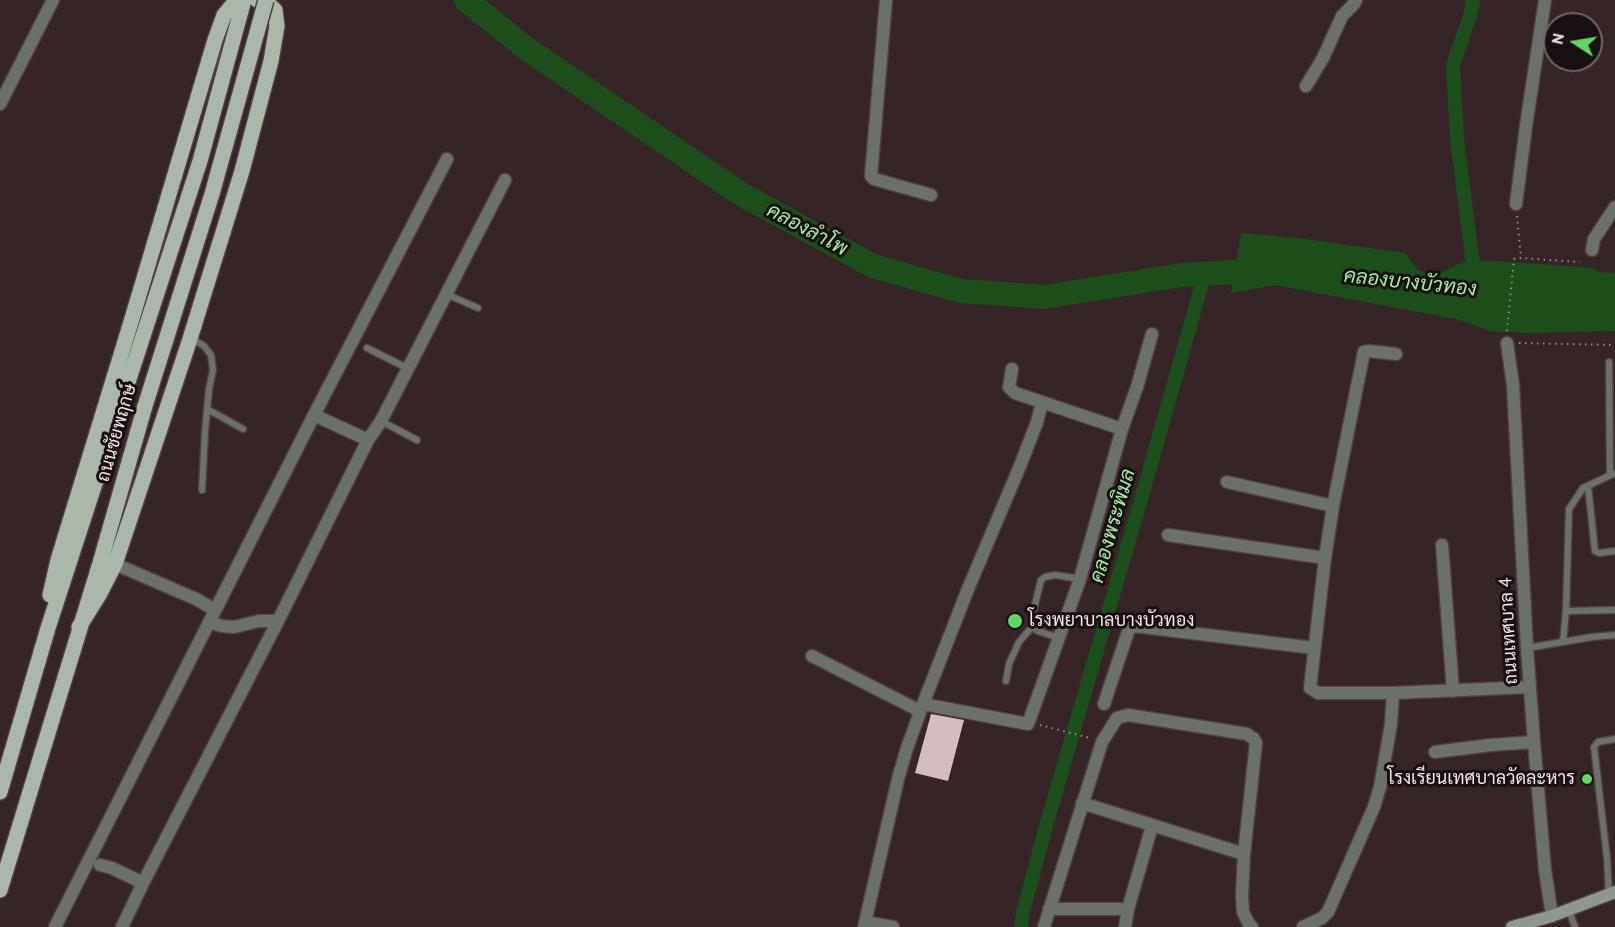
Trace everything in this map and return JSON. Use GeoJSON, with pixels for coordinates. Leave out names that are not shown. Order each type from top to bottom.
{"type":"FeatureCollection","features":[{"type":"Feature","properties":{"kind":"main road","name":"ถนนชัยพฤกษ์"},"geometry":{"type":"LineString","coordinates":[[0,792],[48,628],[200,161],[240,18],[242,0]]}},
{"type":"Feature","properties":{"kind":"main road"},"geometry":{"type":"LineString","coordinates":[[48,628],[51,588],[58,560],[215,40],[224,15],[235,2],[242,0]]}},
{"type":"Feature","properties":{"kind":"main road"},"geometry":{"type":"LineString","coordinates":[[79,627],[116,564],[191,338],[242,171],[278,26],[275,10],[266,2],[257,0]]}},
{"type":"Feature","properties":{"kind":"main road","name":"ถนนชัยพฤกษ์"},"geometry":{"type":"LineString","coordinates":[[2,884],[100,563],[145,406],[212,194],[266,0]]}},
{"type":"Feature","properties":{"kind":"main road"},"geometry":{"type":"LineString","coordinates":[[1512,927],[1532,924],[1612,893]]}},
{"type":"Feature","properties":{"kind":"street"},"geometry":{"type":"LineString","coordinates":[[0,104],[53,0]]}},
{"type":"Feature","properties":{"kind":"street"},"geometry":{"type":"LineString","coordinates":[[886,0],[872,176],[874,179],[931,195]]}},
{"type":"Feature","properties":{"kind":"street"},"geometry":{"type":"LineString","coordinates":[[1306,86],[1323,58],[1342,16],[1356,0]]}},
{"type":"Feature","properties":{"kind":"street"},"geometry":{"type":"LineString","coordinates":[[1516,204],[1545,0]]}},
{"type":"Feature","properties":{"kind":"street"},"geometry":{"type":"LineString","coordinates":[[55,927],[314,415],[447,159]]}},
{"type":"Feature","properties":{"kind":"street"},"geometry":{"type":"LineString","coordinates":[[122,927],[368,440],[381,421],[505,180]]}},
{"type":"Feature","properties":{"kind":"street"},"geometry":{"type":"LineString","coordinates":[[1592,250],[1594,239],[1615,207]]}},
{"type":"Feature","properties":{"kind":"street"},"geometry":{"type":"LineString","coordinates":[[812,656],[922,707],[1028,724],[1080,579],[1122,429],[1152,334]]}},
{"type":"Feature","properties":{"kind":"street","name":"ถนนเทศบาล 4"},"geometry":{"type":"LineString","coordinates":[[1507,341],[1513,396],[1534,742],[1545,870],[1552,916]]}},
{"type":"Feature","properties":{"kind":"street"},"geometry":{"type":"LineString","coordinates":[[1396,354],[1364,352],[1325,558],[1310,686],[1318,693],[1393,693],[1530,687]]}},
{"type":"Feature","properties":{"kind":"street"},"geometry":{"type":"LineString","coordinates":[[1012,369],[1010,390],[1021,396],[1122,429]]}},
{"type":"Feature","properties":{"kind":"street"},"geometry":{"type":"LineString","coordinates":[[893,927],[864,925],[898,779],[922,707],[990,534],[1020,466],[1042,403]]}},
{"type":"Feature","properties":{"kind":"street"},"geometry":{"type":"LineString","coordinates":[[314,415],[368,440]]}},
{"type":"Feature","properties":{"kind":"street"},"geometry":{"type":"LineString","coordinates":[[1227,482],[1334,506]]}},
{"type":"Feature","properties":{"kind":"street"},"geometry":{"type":"LineString","coordinates":[[1168,534],[1325,558]]}},
{"type":"Feature","properties":{"kind":"street"},"geometry":{"type":"LineString","coordinates":[[1442,545],[1453,691]]}},
{"type":"Feature","properties":{"kind":"street"},"geometry":{"type":"LineString","coordinates":[[116,564],[196,599],[215,610]]}},
{"type":"Feature","properties":{"kind":"street"},"geometry":{"type":"LineString","coordinates":[[209,622],[234,627],[259,621],[278,621]]}},
{"type":"Feature","properties":{"kind":"street"},"geometry":{"type":"LineString","coordinates":[[1104,704],[1127,634],[1134,626],[1314,648]]}},
{"type":"Feature","properties":{"kind":"street"},"geometry":{"type":"LineString","coordinates":[[1304,927],[1329,912],[1374,807],[1391,724],[1393,693]]}},
{"type":"Feature","properties":{"kind":"street"},"geometry":{"type":"LineString","coordinates":[[1044,927],[1102,742],[1117,718],[1128,715],[1247,734],[1254,739],[1256,743],[1244,854],[1242,896],[1243,912],[1252,927]]}},
{"type":"Feature","properties":{"kind":"street"},"geometry":{"type":"LineString","coordinates":[[1435,752],[1534,742]]}},
{"type":"Feature","properties":{"kind":"street"},"geometry":{"type":"LineString","coordinates":[[1082,803],[1244,854]]}},
{"type":"Feature","properties":{"kind":"street"},"geometry":{"type":"LineString","coordinates":[[1125,927],[1152,826]]}},
{"type":"Feature","properties":{"kind":"street"},"geometry":{"type":"LineString","coordinates":[[100,866],[112,868],[143,883]]}},
{"type":"Feature","properties":{"kind":"street"},"geometry":{"type":"LineString","coordinates":[[1049,909],[1128,909]]}},
{"type":"Feature","properties":{"kind":"lane"},"geometry":{"type":"LineString","coordinates":[[446,294],[478,308]]}},
{"type":"Feature","properties":{"kind":"lane"},"geometry":{"type":"LineString","coordinates":[[191,338],[204,346],[211,355],[213,370],[207,410],[202,490]]}},
{"type":"Feature","properties":{"kind":"lane"},"geometry":{"type":"LineString","coordinates":[[367,348],[407,368]]}},
{"type":"Feature","properties":{"kind":"lane"},"geometry":{"type":"LineString","coordinates":[[1563,642],[1569,508],[1583,488],[1613,473],[1609,362]]}},
{"type":"Feature","properties":{"kind":"lane"},"geometry":{"type":"LineString","coordinates":[[207,410],[243,429]]}},
{"type":"Feature","properties":{"kind":"lane"},"geometry":{"type":"LineString","coordinates":[[381,421],[417,440]]}},
{"type":"Feature","properties":{"kind":"lane"},"geometry":{"type":"LineString","coordinates":[[1588,486],[1595,551],[1599,553],[1615,550]]}},
{"type":"Feature","properties":{"kind":"lane"},"geometry":{"type":"LineString","coordinates":[[1059,638],[1032,627],[1031,621],[1041,580],[1055,575],[1080,579]]}},
{"type":"Feature","properties":{"kind":"lane"},"geometry":{"type":"LineString","coordinates":[[1566,612],[1615,610]]}},
{"type":"Feature","properties":{"kind":"lane"},"geometry":{"type":"LineString","coordinates":[[1006,681],[1009,664],[1019,642],[1032,627]]}},
{"type":"Feature","properties":{"kind":"lane"},"geometry":{"type":"LineString","coordinates":[[1527,648],[1592,636],[1615,635]]}},
{"type":"Feature","properties":{"kind":"lane"},"geometry":{"type":"LineString","coordinates":[[1612,893],[1593,754],[1598,742],[1615,740]]}},
{"type":"Feature","properties":{"kind":"lane"},"geometry":{"type":"LineString","coordinates":[[1607,858],[1615,856]]}},
{"type":"Feature","properties":{"kind":"lane"},"geometry":{"type":"LineString","coordinates":[[1569,909],[1575,927]]}},
{"type":"Feature","properties":{"kind":"path"},"geometry":{"type":"LineString","coordinates":[[1516,204],[1521,258]]}},
{"type":"Feature","properties":{"kind":"path"},"geometry":{"type":"LineString","coordinates":[[1580,262],[1514,259],[1507,341],[1615,345]]}},
{"type":"Feature","properties":{"kind":"path"},"geometry":{"type":"LineString","coordinates":[[1047,726],[1094,739]]}},
{"type":"Feature","properties":{"kind":"water","name":"คลองบางบัวทอง"},"geometry":{"type":"Polygon","coordinates":[[[1241,233],[1298,238],[1405,253],[1418,270],[1433,276],[1468,260],[1593,268],[1599,272],[1615,273],[1615,331],[1528,333],[1489,331],[1461,320],[1275,285],[1231,293],[1241,233]]]}},
{"type":"Feature","properties":{"kind":"building"},"geometry":{"type":"Polygon","coordinates":[[[931,714],[964,720],[948,781],[915,773],[931,714]]]}},
{"type":"Feature","properties":{"kind":"waterway","name":"คลองลำโพ"},"geometry":{"type":"LineString","coordinates":[[466,0],[527,49],[741,194],[873,266],[961,291],[1044,297],[1182,275],[1267,270]]}},
{"type":"Feature","properties":{"kind":"waterway","name":"คลองบางบัวทอง"},"geometry":{"type":"LineString","coordinates":[[1473,0],[1470,16],[1453,65],[1457,140],[1475,279]]}},
{"type":"Feature","properties":{"kind":"waterway","name":"คลองพระพิมล"},"geometry":{"type":"LineString","coordinates":[[1021,927],[1046,826],[1205,273]]}},
{"type":"Feature","properties":{"kind":"place","name":"โรงพยาบาลบางบัวทอง"},"geometry":{"type":"Point","coordinates":[1015,621]}},
{"type":"Feature","properties":{"kind":"place","name":"โรงเรียนเทศบาลวัดละหาร"},"geometry":{"type":"Point","coordinates":[1587,779]}}]}
